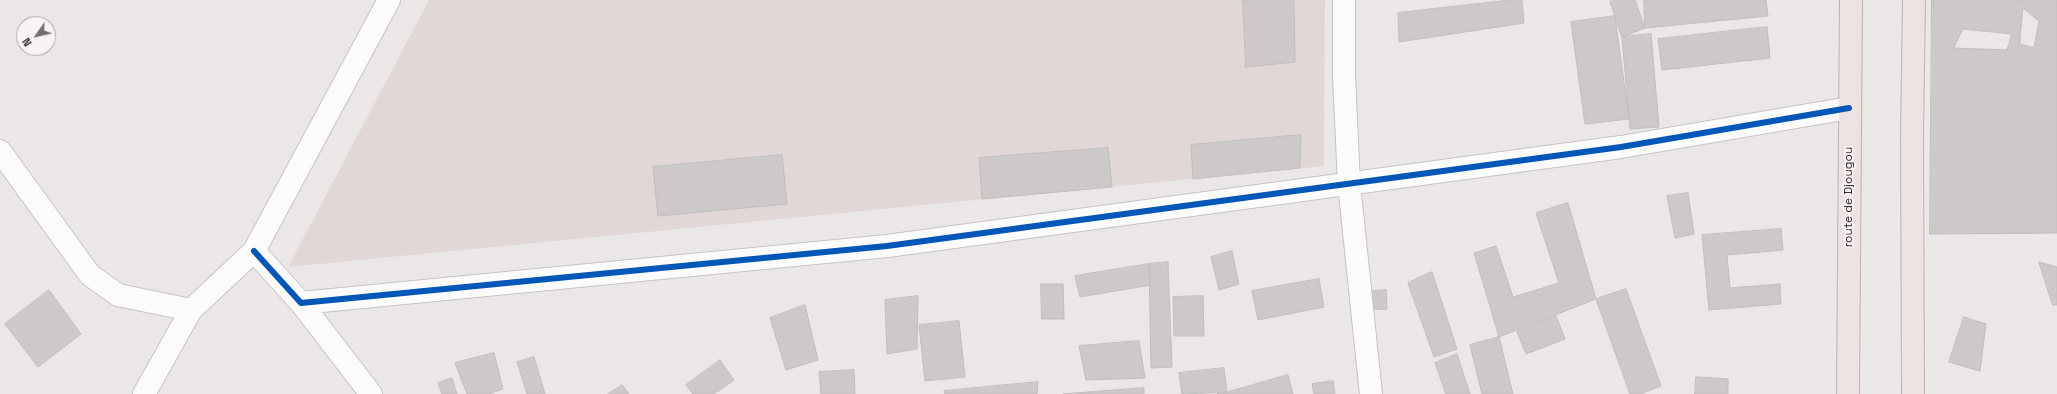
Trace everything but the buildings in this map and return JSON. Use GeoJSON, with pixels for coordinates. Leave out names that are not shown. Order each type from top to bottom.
{"type":"FeatureCollection","features":[{"type":"Feature","properties":{"kind":"highway","name":"route de Djougou"},"geometry":{"type":"LineString","coordinates":[[1848,394],[1851,0]]}},
{"type":"Feature","properties":{"kind":"highway"},"geometry":{"type":"LineString","coordinates":[[1913,394],[1912,136],[1914,0]]}},
{"type":"Feature","properties":{"kind":"street"},"geometry":{"type":"LineString","coordinates":[[144,394],[191,310],[254,251],[389,0]]}},
{"type":"Feature","properties":{"kind":"street"},"geometry":{"type":"LineString","coordinates":[[1344,0],[1344,76],[1349,184],[1371,394]]}},
{"type":"Feature","properties":{"kind":"street"},"geometry":{"type":"LineString","coordinates":[[300,303],[887,246],[1621,147],[1850,108]]}},
{"type":"Feature","properties":{"kind":"street"},"geometry":{"type":"LineString","coordinates":[[0,150],[90,275],[118,295],[191,310]]}},
{"type":"Feature","properties":{"kind":"street"},"geometry":{"type":"LineString","coordinates":[[254,251],[300,303],[371,394]]}},
{"type":"Feature","properties":{"kind":"shaded area"},"geometry":{"type":"Polygon","coordinates":[[[429,0],[1325,0],[1324,166],[288,267],[429,0]]]}},
{"type":"Feature","properties":{"kind":"cycle path"},"geometry":{"type":"LineString","coordinates":[[254,251],[301,303],[887,246],[1621,147],[1849,108]]}}]}
